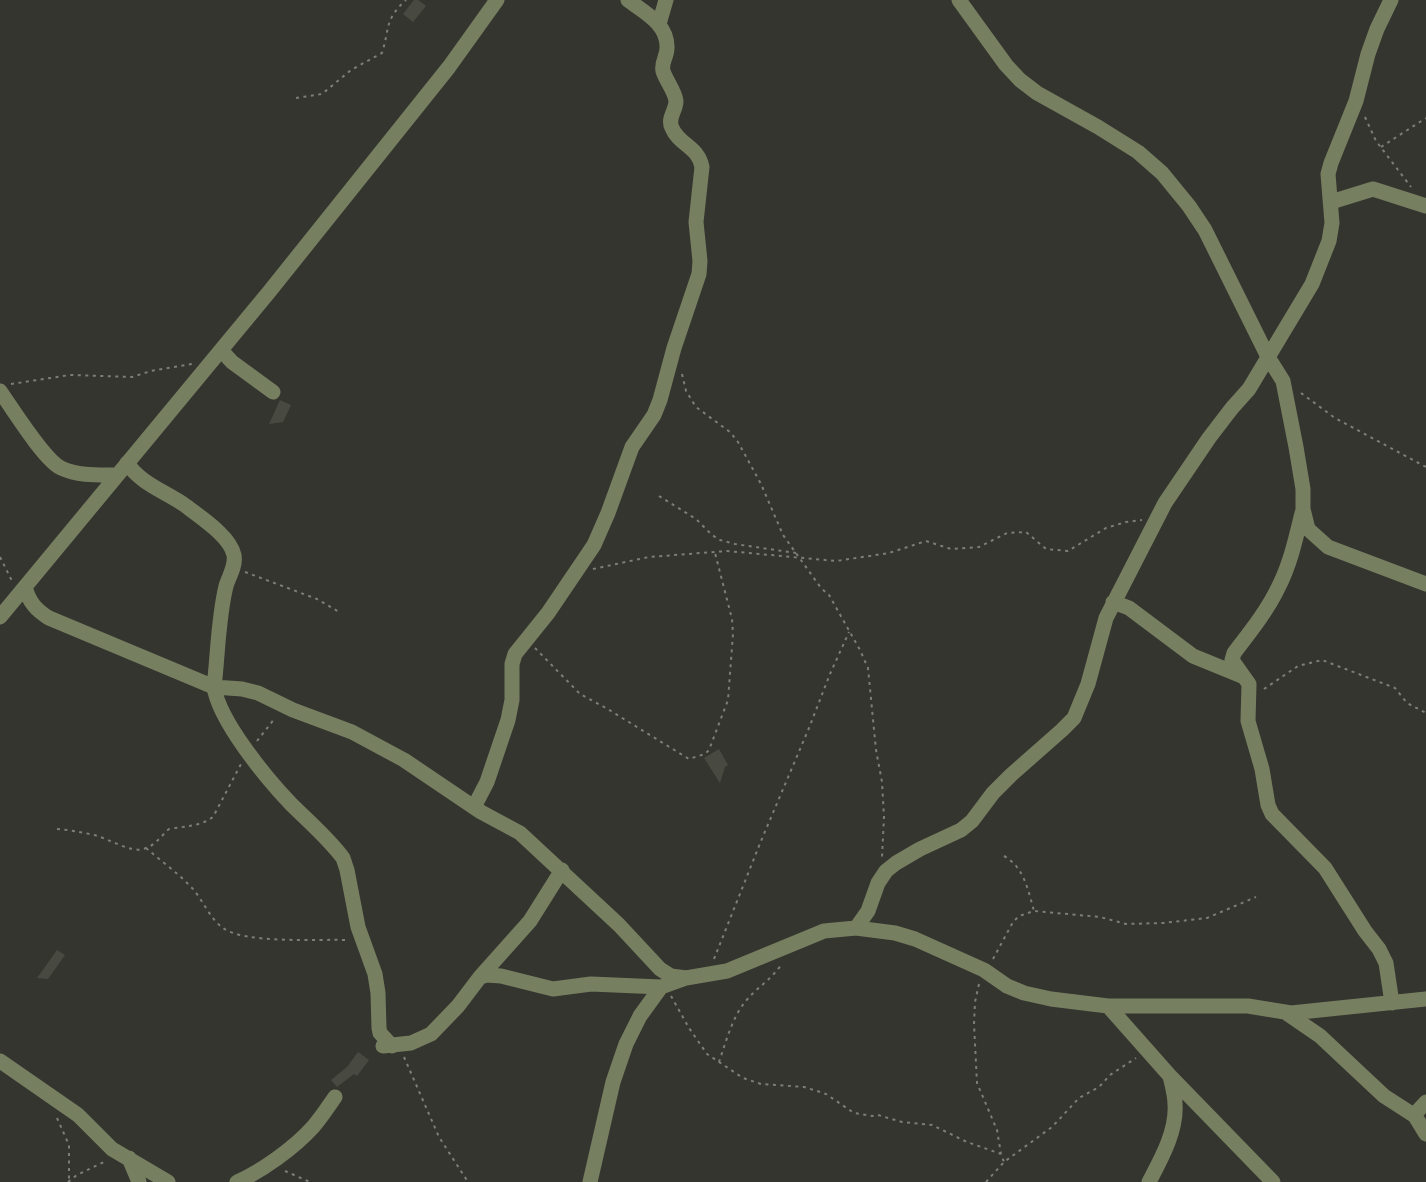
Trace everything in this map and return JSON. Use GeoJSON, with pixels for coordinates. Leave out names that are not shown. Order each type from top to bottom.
{"type":"FeatureCollection","features":[{"type":"Feature","properties":{"kind":"street"},"geometry":{"type":"LineString","coordinates":[[474,807],[487,782],[511,708],[513,658],[559,597],[594,545],[632,447],[658,407],[674,348],[699,274],[696,222],[702,167],[698,154],[678,137],[671,127],[676,100],[663,70],[668,50],[659,24],[652,16],[628,0]]}},
{"type":"Feature","properties":{"kind":"street"},"geometry":{"type":"LineString","coordinates":[[659,24],[666,0]]}},
{"type":"Feature","properties":{"kind":"street"},"geometry":{"type":"LineString","coordinates":[[959,0],[1006,65],[1020,80],[1037,93],[1138,152],[1176,188],[1205,230],[1268,357],[1283,381],[1308,529],[1328,547],[1426,584]]}},
{"type":"Feature","properties":{"kind":"street"},"geometry":{"type":"LineString","coordinates":[[856,928],[868,911],[878,883],[886,871],[920,849],[961,830],[972,821],[993,793],[1011,775],[1074,718],[1088,684],[1106,618],[1165,503],[1229,410],[1249,389],[1318,271],[1329,241],[1332,223],[1328,174],[1356,101],[1377,29],[1391,0]]}},
{"type":"Feature","properties":{"kind":"street"},"geometry":{"type":"LineString","coordinates":[[0,617],[216,356],[449,67],[494,1]]}},
{"type":"Feature","properties":{"kind":"street"},"geometry":{"type":"LineString","coordinates":[[1330,202],[1373,189],[1422,200]]}},
{"type":"Feature","properties":{"kind":"street"},"geometry":{"type":"LineString","coordinates":[[216,356],[232,362],[273,392]]}},
{"type":"Feature","properties":{"kind":"street"},"geometry":{"type":"LineString","coordinates":[[0,385],[36,442],[56,465],[76,472],[116,476]]}},
{"type":"Feature","properties":{"kind":"street"},"geometry":{"type":"LineString","coordinates":[[127,463],[136,476],[175,498],[221,534],[234,554],[234,566],[226,585],[214,687],[220,706],[248,752],[289,801],[343,858],[362,940],[375,974],[380,1033],[392,1046],[411,1043],[431,1034],[459,1006],[480,977],[530,921],[562,870]]}},
{"type":"Feature","properties":{"kind":"street"},"geometry":{"type":"LineString","coordinates":[[1303,509],[1280,585],[1233,656],[1233,663],[1249,684],[1248,721],[1272,814],[1325,868],[1379,949],[1386,963],[1392,1003]]}},
{"type":"Feature","properties":{"kind":"street"},"geometry":{"type":"LineString","coordinates":[[0,600],[20,593]]}},
{"type":"Feature","properties":{"kind":"street"},"geometry":{"type":"LineString","coordinates":[[20,593],[38,612],[49,618],[214,687],[248,690],[352,732],[391,752],[474,807],[520,833],[619,925],[660,969],[671,976],[686,978],[707,976],[752,962],[824,931],[856,928],[905,936],[984,970],[1007,986],[1024,993],[1051,999],[1108,1006],[1248,1005],[1302,1013],[1426,999]]}},
{"type":"Feature","properties":{"kind":"street"},"geometry":{"type":"LineString","coordinates":[[1113,602],[1129,608],[1193,656],[1245,677]]}},
{"type":"Feature","properties":{"kind":"street"},"geometry":{"type":"LineString","coordinates":[[480,977],[501,976],[553,989],[591,984],[663,987],[686,978]]}},
{"type":"Feature","properties":{"kind":"street"},"geometry":{"type":"LineString","coordinates":[[590,1182],[613,1082],[626,1044],[640,1016],[663,987]]}},
{"type":"Feature","properties":{"kind":"street"},"geometry":{"type":"LineString","coordinates":[[1108,1006],[1170,1076],[1273,1182]]}},
{"type":"Feature","properties":{"kind":"street"},"geometry":{"type":"LineString","coordinates":[[1285,1012],[1320,1036],[1384,1096],[1414,1115],[1426,1134]]}},
{"type":"Feature","properties":{"kind":"street"},"geometry":{"type":"LineString","coordinates":[[0,1061],[78,1115],[112,1149],[168,1182]]}},
{"type":"Feature","properties":{"kind":"street"},"geometry":{"type":"LineString","coordinates":[[1149,1182],[1167,1144],[1175,1116],[1170,1076]]}},
{"type":"Feature","properties":{"kind":"street"},"geometry":{"type":"LineString","coordinates":[[237,1182],[248,1178],[297,1143],[314,1126],[335,1096]]}},
{"type":"Feature","properties":{"kind":"street"},"geometry":{"type":"LineString","coordinates":[[1414,1115],[1426,1102]]}},
{"type":"Feature","properties":{"kind":"street"},"geometry":{"type":"LineString","coordinates":[[126,1157],[139,1182]]}},
{"type":"Feature","properties":{"kind":"path"},"geometry":{"type":"LineString","coordinates":[[296,98],[322,94],[351,70],[382,53],[389,20],[394,10],[406,0]]}},
{"type":"Feature","properties":{"kind":"path"},"geometry":{"type":"LineString","coordinates":[[1356,101],[1362,109],[1371,133],[1422,200]]}},
{"type":"Feature","properties":{"kind":"path"},"geometry":{"type":"LineString","coordinates":[[1381,147],[1426,118]]}},
{"type":"Feature","properties":{"kind":"path"},"geometry":{"type":"LineString","coordinates":[[674,348],[690,399],[696,407],[730,432],[738,442],[778,524],[796,553],[829,596],[868,668],[876,750],[882,782],[884,817],[881,861]]}},
{"type":"Feature","properties":{"kind":"path"},"geometry":{"type":"LineString","coordinates":[[0,385],[70,375],[132,377],[216,356]]}},
{"type":"Feature","properties":{"kind":"path"},"geometry":{"type":"LineString","coordinates":[[1283,381],[1335,418],[1426,467]]}},
{"type":"Feature","properties":{"kind":"path"},"geometry":{"type":"LineString","coordinates":[[659,496],[696,519],[720,540],[796,553]]}},
{"type":"Feature","properties":{"kind":"path"},"geometry":{"type":"LineString","coordinates":[[574,573],[649,557],[727,551],[836,561],[889,553],[926,542],[951,549],[968,549],[979,547],[1007,533],[1026,532],[1030,533],[1041,547],[1068,550],[1106,528],[1126,522],[1156,520]]}},
{"type":"Feature","properties":{"kind":"path"},"geometry":{"type":"LineString","coordinates":[[525,642],[537,649],[580,694],[689,759],[705,754],[709,750],[728,700],[733,634],[732,619],[715,552]]}},
{"type":"Feature","properties":{"kind":"path"},"geometry":{"type":"LineString","coordinates":[[0,557],[20,593]]}},
{"type":"Feature","properties":{"kind":"path"},"geometry":{"type":"LineString","coordinates":[[234,566],[260,579],[317,599],[339,612]]}},
{"type":"Feature","properties":{"kind":"path"},"geometry":{"type":"LineString","coordinates":[[707,976],[830,674],[850,631]]}},
{"type":"Feature","properties":{"kind":"path"},"geometry":{"type":"LineString","coordinates":[[1248,698],[1298,666],[1322,660],[1395,688],[1407,703],[1426,713]]}},
{"type":"Feature","properties":{"kind":"path"},"geometry":{"type":"LineString","coordinates":[[57,829],[94,835],[140,850],[160,839],[169,829],[206,822],[213,817],[248,752],[277,715],[281,704]]}},
{"type":"Feature","properties":{"kind":"path"},"geometry":{"type":"LineString","coordinates":[[146,848],[191,887],[217,923],[234,934],[279,938],[362,940]]}},
{"type":"Feature","properties":{"kind":"path"},"geometry":{"type":"LineString","coordinates":[[1004,856],[1018,868],[1026,883],[1034,911]]}},
{"type":"Feature","properties":{"kind":"path"},"geometry":{"type":"LineString","coordinates":[[1004,1162],[997,1130],[980,1092],[976,1074],[975,1002],[984,970],[999,950],[1013,922],[1019,916],[1034,911],[1100,917],[1126,924],[1163,923],[1207,918],[1256,897]]}},
{"type":"Feature","properties":{"kind":"path"},"geometry":{"type":"LineString","coordinates":[[719,1062],[738,1012],[778,968],[784,958],[787,945]]}},
{"type":"Feature","properties":{"kind":"path"},"geometry":{"type":"LineString","coordinates":[[663,987],[699,1044],[708,1054],[743,1078],[761,1084],[804,1087],[826,1094],[854,1113],[932,1125],[1001,1154]]}},
{"type":"Feature","properties":{"kind":"path"},"geometry":{"type":"LineString","coordinates":[[392,1046],[418,1092],[439,1137],[468,1182]]}},
{"type":"Feature","properties":{"kind":"path"},"geometry":{"type":"LineString","coordinates":[[986,1182],[1004,1162],[1052,1127],[1079,1098],[1099,1087],[1125,1064],[1150,1051]]}},
{"type":"Feature","properties":{"kind":"path"},"geometry":{"type":"LineString","coordinates":[[51,1097],[52,1110],[69,1144],[68,1181],[94,1167],[126,1157]]}},
{"type":"Feature","properties":{"kind":"path"},"geometry":{"type":"LineString","coordinates":[[268,1163],[310,1182]]}},
{"type":"Feature","properties":{"kind":"building"},"geometry":{"type":"Polygon","coordinates":[[[414,0],[426,6],[413,22],[403,14],[414,0]]]}},
{"type":"Feature","properties":{"kind":"building"},"geometry":{"type":"Polygon","coordinates":[[[280,400],[291,405],[283,422],[269,424],[280,400]]]}},
{"type":"Feature","properties":{"kind":"building"},"geometry":{"type":"Polygon","coordinates":[[[719,749],[728,765],[725,767],[720,783],[704,758],[719,749]]]}},
{"type":"Feature","properties":{"kind":"building"},"geometry":{"type":"Polygon","coordinates":[[[57,950],[65,955],[48,979],[37,978],[57,950]]]}},
{"type":"Feature","properties":{"kind":"building"},"geometry":{"type":"Polygon","coordinates":[[[358,1052],[369,1060],[357,1076],[354,1074],[337,1087],[331,1080],[347,1067],[358,1052]]]}}]}
